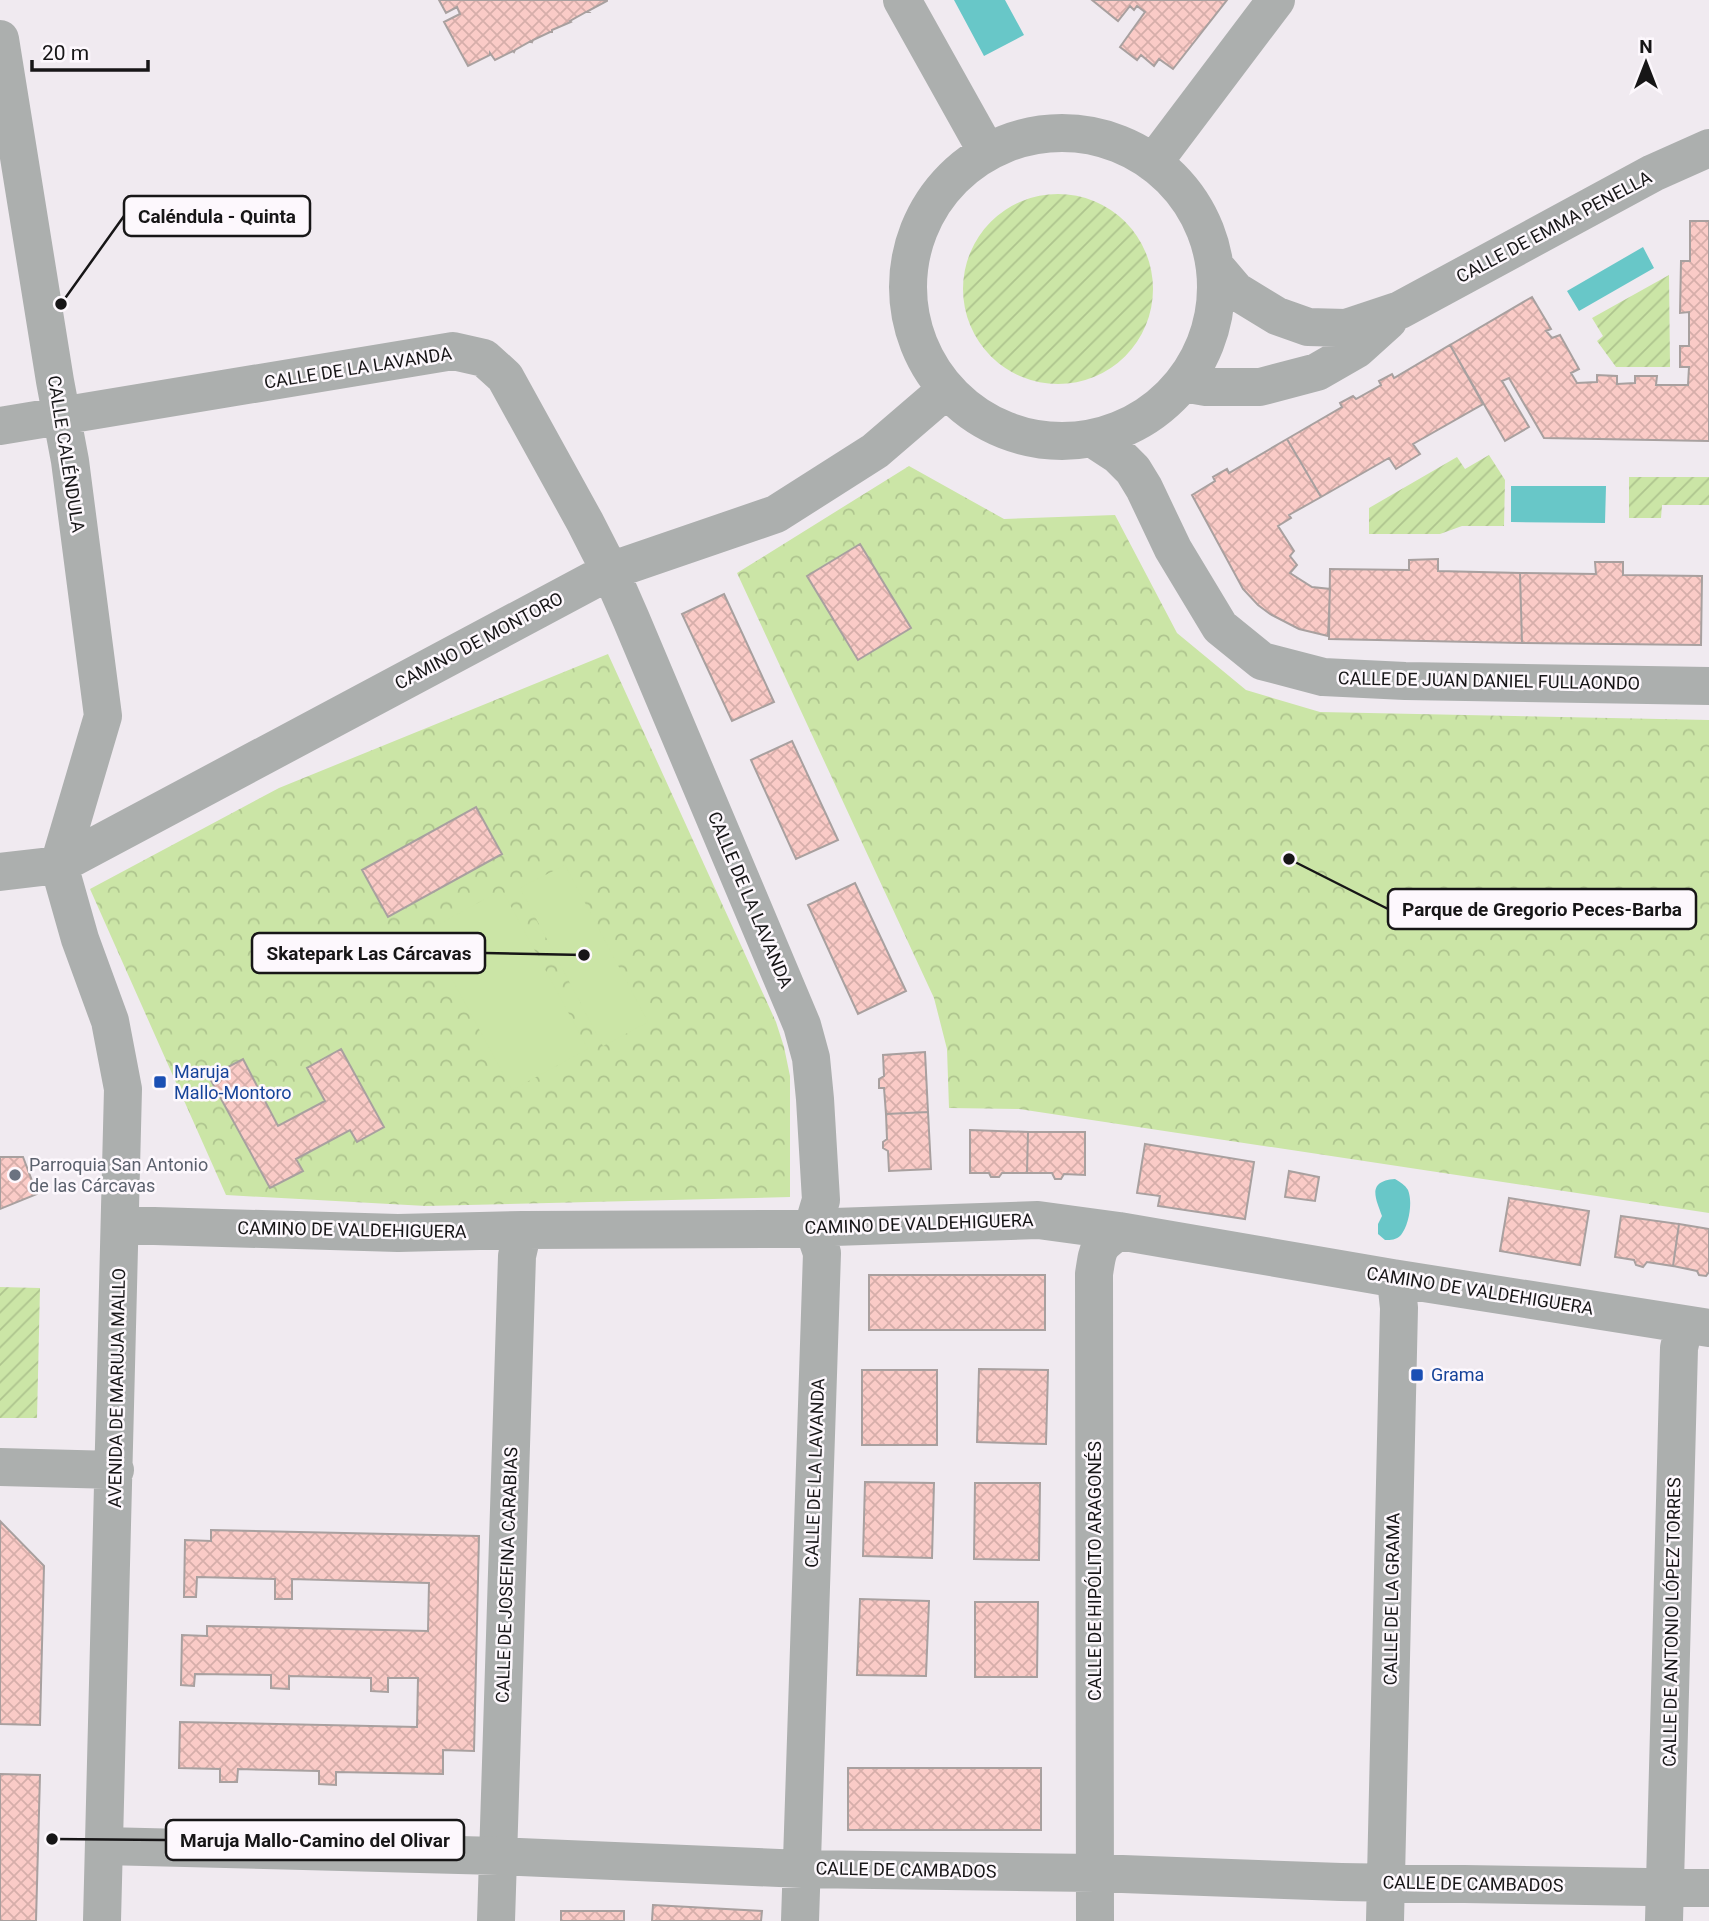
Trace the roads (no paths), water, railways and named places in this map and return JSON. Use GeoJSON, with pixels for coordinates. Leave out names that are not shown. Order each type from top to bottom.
{"type":"FeatureCollection","features":[{"type":"Feature","properties":{"kind":"street"},"geometry":{"type":"LineString","coordinates":[[902,0],[987,152]]}},
{"type":"Feature","properties":{"kind":"street"},"geometry":{"type":"LineString","coordinates":[[1153,163],[1276,0]]}},
{"type":"Feature","properties":{"kind":"street","name":"CALLE CALÉNDULA"},"geometry":{"type":"LineString","coordinates":[[0,39],[70,461],[103,716],[59,865]]}},
{"type":"Feature","properties":{"kind":"street"},"geometry":{"type":"LineString","coordinates":[[1071,133],[1114,142],[1153,163],[1186,196],[1208,237],[1219,271],[1208,336],[1183,383],[1154,410],[1115,432],[1093,438],[1074,441],[1026,438],[982,420],[946,390],[920,351],[908,307],[909,261],[923,218],[950,180],[987,152],[1028,136],[1071,133]]}},
{"type":"Feature","properties":{"kind":"street","name":"CALLE DE EMMA PENELLA"},"geometry":{"type":"LineString","coordinates":[[1219,271],[1236,291],[1277,316],[1308,327],[1346,328],[1401,310],[1653,173],[1709,148]]}},
{"type":"Feature","properties":{"kind":"street","name":"CALLE DE EMMA PENELLA"},"geometry":{"type":"LineString","coordinates":[[1183,383],[1206,387],[1261,387],[1317,372],[1357,349],[1401,310]]}},
{"type":"Feature","properties":{"kind":"street","name":"CALLE DE LA LAVANDA"},"geometry":{"type":"LineString","coordinates":[[0,426],[453,351],[484,358],[505,377],[610,571],[802,1025],[811,1058],[821,1200],[813,1227],[822,1252],[800,1921]]}},
{"type":"Feature","properties":{"kind":"street","name":"CAMINO DE MONTORO"},"geometry":{"type":"LineString","coordinates":[[0,872],[59,865],[610,571],[776,514],[875,451],[946,390]]}},
{"type":"Feature","properties":{"kind":"street","name":"CALLE DE JUAN DANIEL FULLAONDO"},"geometry":{"type":"LineString","coordinates":[[1093,438],[1118,455],[1133,470],[1172,549],[1220,627],[1262,661],[1323,677],[1709,686]]}},
{"type":"Feature","properties":{"kind":"street","name":"AVENIDA DE MARUJA MALLO"},"geometry":{"type":"LineString","coordinates":[[59,865],[80,939],[110,1021],[123,1089],[103,1921]]}},
{"type":"Feature","properties":{"kind":"street","name":"CAMINO DE VALDEHIGUERA"},"geometry":{"type":"LineString","coordinates":[[120,1226],[398,1233],[813,1227],[1038,1220],[1699,1326]]}},
{"type":"Feature","properties":{"kind":"street","name":"CALLE DE JOSEFINA CARABIAS"},"geometry":{"type":"LineString","coordinates":[[496,1921],[517,1256],[523,1230]]}},
{"type":"Feature","properties":{"kind":"street","name":"CALLE DE HIPÓLITO ARAGONÉS"},"geometry":{"type":"LineString","coordinates":[[1095,1921],[1094,1274],[1097,1251],[1119,1231]]}},
{"type":"Feature","properties":{"kind":"street","name":"CALLE DE LA GRAMA"},"geometry":{"type":"LineString","coordinates":[[1385,1921],[1399,1308],[1398,1289],[1392,1278]]}},
{"type":"Feature","properties":{"kind":"street","name":"CALLE DE ANTONIO LÓPEZ TORRES"},"geometry":{"type":"LineString","coordinates":[[1664,1904],[1679,1348],[1682,1335],[1699,1326]]}},
{"type":"Feature","properties":{"kind":"street"},"geometry":{"type":"LineString","coordinates":[[0,1467],[115,1470]]}},
{"type":"Feature","properties":{"kind":"street","name":"CALLE DE CAMBADOS"},"geometry":{"type":"LineString","coordinates":[[104,1846],[498,1856],[802,1869],[1095,1873],[1385,1882],[1664,1904],[1709,1888]]}},
{"type":"Feature","properties":{"kind":"water"},"geometry":{"type":"Polygon","coordinates":[[[954,0],[1005,0],[1024,35],[984,56],[954,0]]]}},
{"type":"Feature","properties":{"kind":"water"},"geometry":{"type":"Polygon","coordinates":[[[1643,247],[1654,268],[1579,311],[1567,291],[1643,247]]]}},
{"type":"Feature","properties":{"kind":"water"},"geometry":{"type":"Polygon","coordinates":[[[1511,486],[1606,486],[1605,523],[1511,522],[1511,486]]]}},
{"type":"Feature","properties":{"kind":"water"},"geometry":{"type":"Polygon","coordinates":[[[1395,1179],[1408,1190],[1409,1213],[1401,1235],[1385,1240],[1378,1234],[1378,1224],[1382,1216],[1375,1192],[1380,1183],[1395,1179]]]}},
{"type":"Feature","properties":{"kind":"place","name":"Caléndula - Quinta"},"geometry":{"type":"Point","coordinates":[61,304]}},
{"type":"Feature","properties":{"kind":"place","name":"Parque de Gregorio Peces-Barba"},"geometry":{"type":"Point","coordinates":[1289,859]}},
{"type":"Feature","properties":{"kind":"place","name":"Skatepark Las Cárcavas"},"geometry":{"type":"Point","coordinates":[584,955]}},
{"type":"Feature","properties":{"kind":"place","name":"Maruja Mallo-Montoro"},"geometry":{"type":"Point","coordinates":[160,1082]}},
{"type":"Feature","properties":{"kind":"place","name":"Parroquia San Antonio de las Cárcavas"},"geometry":{"type":"Point","coordinates":[15,1175]}},
{"type":"Feature","properties":{"kind":"place","name":"Grama"},"geometry":{"type":"Point","coordinates":[1417,1375]}},
{"type":"Feature","properties":{"kind":"place","name":"Maruja Mallo-Camino del Olivar"},"geometry":{"type":"Point","coordinates":[52,1839]}}]}
